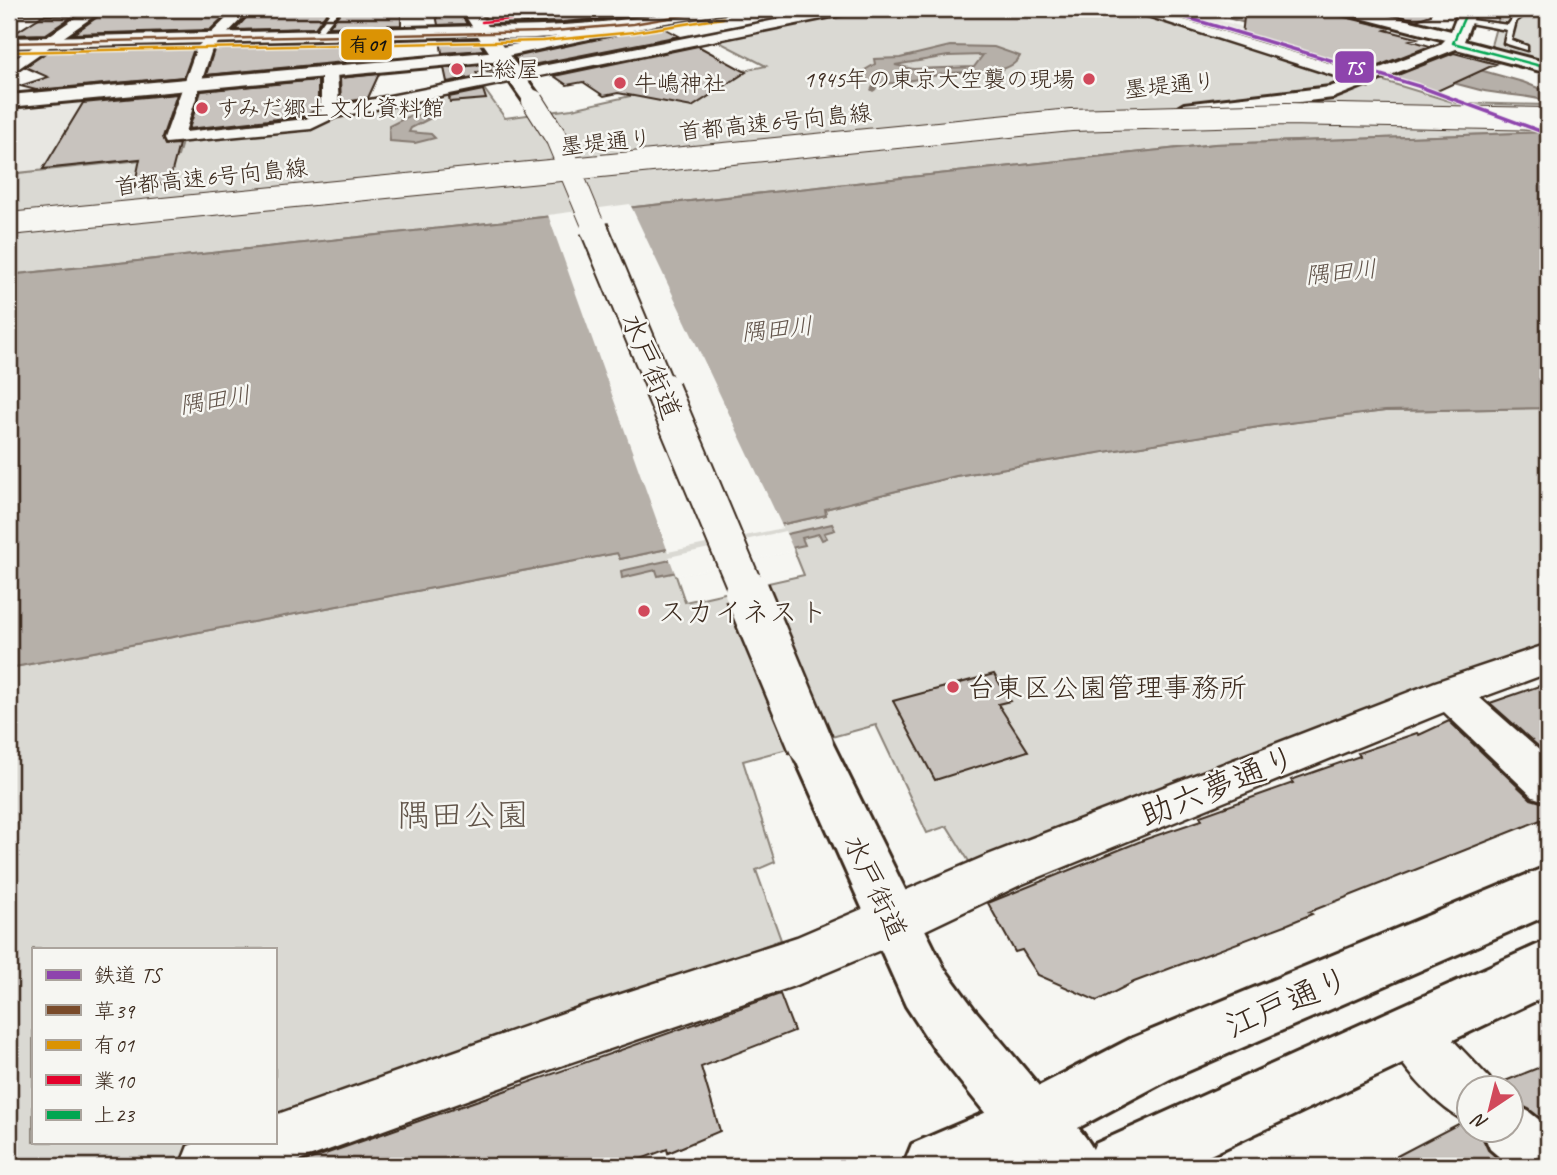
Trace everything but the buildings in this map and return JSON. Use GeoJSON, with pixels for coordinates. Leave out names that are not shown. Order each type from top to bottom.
{"type":"FeatureCollection","features":[{"type":"Feature","properties":{"kind":"main road","name":"水戸街道"},"geometry":{"type":"LineString","coordinates":[[470,9],[497,55],[557,139],[811,746],[925,987],[955,1030],[1070,1166]]}},
{"type":"Feature","properties":{"kind":"main road"},"geometry":{"type":"LineString","coordinates":[[9,43],[484,31],[520,34],[673,12],[721,9]]}},
{"type":"Feature","properties":{"kind":"main road"},"geometry":{"type":"LineString","coordinates":[[1345,9],[1548,68]]}},
{"type":"Feature","properties":{"kind":"main road"},"geometry":{"type":"LineString","coordinates":[[1456,41],[1466,15]]}},
{"type":"Feature","properties":{"kind":"main road","name":"墨堤通り"},"geometry":{"type":"LineString","coordinates":[[9,232],[1306,97],[1369,81],[1431,56],[1456,41]]}},
{"type":"Feature","properties":{"kind":"main road"},"geometry":{"type":"LineString","coordinates":[[9,101],[497,55]]}},
{"type":"Feature","properties":{"kind":"main road","name":"首都高速6号向島線"},"geometry":{"type":"LineString","coordinates":[[9,212],[1074,111],[1199,105],[1548,111]]}},
{"type":"Feature","properties":{"kind":"main road","name":"首都高速6号向島線"},"geometry":{"type":"LineString","coordinates":[[9,224],[1071,120],[1249,114],[1548,119]]}},
{"type":"Feature","properties":{"kind":"main road","name":"江戸通り"},"geometry":{"type":"LineString","coordinates":[[1031,1123],[1150,1059],[1548,890]]}},
{"type":"Feature","properties":{"kind":"main road"},"geometry":{"type":"LineString","coordinates":[[1117,1166],[1215,1124],[1408,1030],[1548,967]]}},
{"type":"Feature","properties":{"kind":"main road"},"geometry":{"type":"LineString","coordinates":[[934,1166],[1031,1123]]}},
{"type":"Feature","properties":{"kind":"main road"},"geometry":{"type":"LineString","coordinates":[[989,1166],[1031,1123]]}},
{"type":"Feature","properties":{"kind":"street"},"geometry":{"type":"LineString","coordinates":[[9,10],[69,9]]}},
{"type":"Feature","properties":{"kind":"street"},"geometry":{"type":"LineString","coordinates":[[9,70],[97,9]]}},
{"type":"Feature","properties":{"kind":"street"},"geometry":{"type":"LineString","coordinates":[[244,9],[211,38],[173,139],[311,124],[330,114],[839,10]]}},
{"type":"Feature","properties":{"kind":"street"},"geometry":{"type":"LineString","coordinates":[[1133,9],[1369,81]]}},
{"type":"Feature","properties":{"kind":"street"},"geometry":{"type":"LineString","coordinates":[[497,55],[673,12],[701,39]]}},
{"type":"Feature","properties":{"kind":"street"},"geometry":{"type":"LineString","coordinates":[[329,71],[330,114]]}},
{"type":"Feature","properties":{"kind":"street","name":"助六夢通り"},"geometry":{"type":"LineString","coordinates":[[276,1142],[566,1038],[797,961],[892,922],[1003,870],[1449,693],[1548,658]]}},
{"type":"Feature","properties":{"kind":"street"},"geometry":{"type":"LineString","coordinates":[[1449,693],[1548,784]]}},
{"type":"Feature","properties":{"kind":"street"},"geometry":{"type":"LineString","coordinates":[[1408,1030],[1456,1083]]}},
{"type":"Feature","properties":{"kind":"street"},"geometry":{"type":"LineString","coordinates":[[1526,1143],[1548,1162]]}},
{"type":"Feature","properties":{"kind":"street","name":"助六夢通り"},"geometry":{"type":"LineString","coordinates":[[208,1166],[270,1144]]}},
{"type":"Feature","properties":{"kind":"lane"},"geometry":{"type":"LineString","coordinates":[[320,28],[337,9]]}},
{"type":"Feature","properties":{"kind":"lane"},"geometry":{"type":"LineString","coordinates":[[1511,9],[1520,15],[1513,19],[1507,41],[1524,48]]}},
{"type":"Feature","properties":{"kind":"lane"},"geometry":{"type":"LineString","coordinates":[[1466,15],[1510,28]]}},
{"type":"Feature","properties":{"kind":"shaded area"},"geometry":{"type":"Polygon","coordinates":[[[1149,9],[1179,9],[1367,62],[1350,68],[1149,9]]]}},
{"type":"Feature","properties":{"kind":"shaded area"},"geometry":{"type":"Polygon","coordinates":[[[183,91],[161,143],[182,142],[178,156],[9,174],[9,106],[183,91]]]}},
{"type":"Feature","properties":{"kind":"green space"},"geometry":{"type":"Polygon","coordinates":[[[865,9],[1148,9],[1456,103],[1548,105],[1548,132],[1215,144],[9,275],[9,174],[178,156],[182,142],[311,129],[344,114],[482,86],[505,118],[572,109],[766,66],[715,40],[865,9]]]}},
{"type":"Feature","properties":{"kind":"green space"},"geometry":{"type":"Polygon","coordinates":[[[1501,9],[1548,9],[1548,64],[1490,49],[1501,9]]]}},
{"type":"Feature","properties":{"kind":"green space","name":"隅田公園"},"geometry":{"type":"Polygon","coordinates":[[[1548,408],[1548,649],[1435,688],[970,863],[947,826],[927,833],[876,725],[743,761],[775,862],[756,870],[781,940],[276,1125],[276,948],[32,948],[32,1144],[223,1144],[157,1166],[9,1166],[9,668],[618,553],[620,559],[826,515],[825,509],[956,476],[1265,426],[1385,411],[1548,408]],[[791,543],[675,573],[685,602],[804,575],[791,543]]]}},
{"type":"Feature","properties":{"kind":"water"},"geometry":{"type":"Polygon","coordinates":[[[1196,9],[1245,9],[1400,51],[1404,49],[1523,82],[1548,92],[1548,101],[1488,92],[1444,81],[1196,9]]]}},
{"type":"Feature","properties":{"kind":"water"},"geometry":{"type":"Polygon","coordinates":[[[950,46],[994,47],[1020,56],[1017,61],[1003,69],[990,71],[949,73],[877,84],[858,78],[858,74],[875,64],[874,59],[900,58],[950,46]],[[983,55],[948,56],[895,65],[913,69],[974,67],[983,55]]]}},
{"type":"Feature","properties":{"kind":"water"},"geometry":{"type":"Polygon","coordinates":[[[421,115],[429,119],[411,128],[409,132],[431,134],[435,138],[415,143],[390,141],[389,126],[409,116],[421,115]]]}},
{"type":"Feature","properties":{"kind":"water","name":"隅田川"},"geometry":{"type":"Polygon","coordinates":[[[1548,132],[1548,408],[1385,411],[1265,426],[956,476],[825,509],[826,515],[620,559],[617,553],[9,668],[9,275],[1215,144],[1548,132]]]}},
{"type":"Feature","properties":{"kind":"water"},"geometry":{"type":"Polygon","coordinates":[[[832,524],[835,530],[824,533],[827,538],[822,540],[819,534],[802,538],[805,545],[658,576],[656,570],[622,578],[621,571],[832,524]]]}},
{"type":"Feature","properties":{"kind":"pier"},"geometry":{"type":"Polygon","coordinates":[[[630,204],[783,528],[668,552],[548,215],[630,204]]]}},
{"type":"Feature","properties":{"kind":"pier"},"geometry":{"type":"Polygon","coordinates":[[[785,531],[794,551],[676,576],[669,557],[785,531]]]}},
{"type":"Feature","properties":{"kind":"waterway"},"geometry":{"type":"LineString","coordinates":[[873,90],[876,83]]}},
{"type":"Feature","properties":{"kind":"rail line","name":"TS"},"geometry":{"type":"LineString","coordinates":[[1158,9],[1418,86],[1548,134]]}},
{"type":"Feature","properties":{"kind":"transit line","name":"業10"},"geometry":{"type":"LineString","coordinates":[[482,22],[609,9]]}},
{"type":"Feature","properties":{"kind":"transit line","name":"草39"},"geometry":{"type":"LineString","coordinates":[[9,43],[543,32],[633,24],[721,9]]}},
{"type":"Feature","properties":{"kind":"transit line","name":"上23"},"geometry":{"type":"LineString","coordinates":[[1468,9],[1453,43],[1548,68]]}},
{"type":"Feature","properties":{"kind":"transit line","name":"有01"},"geometry":{"type":"LineString","coordinates":[[9,52],[543,41],[634,32],[723,18]]}},
{"type":"Feature","properties":{"kind":"place","name":"上総屋"},"geometry":{"type":"Point","coordinates":[457,69]}},
{"type":"Feature","properties":{"kind":"place","name":"1945年の東京大空襲の現場"},"geometry":{"type":"Point","coordinates":[1089,79]}},
{"type":"Feature","properties":{"kind":"place","name":"牛嶋神社"},"geometry":{"type":"Point","coordinates":[620,83]}},
{"type":"Feature","properties":{"kind":"place","name":"すみだ郷土文化資料館"},"geometry":{"type":"Point","coordinates":[202,108]}},
{"type":"Feature","properties":{"kind":"place","name":"スカイネスト"},"geometry":{"type":"Point","coordinates":[644,611]}},
{"type":"Feature","properties":{"kind":"place","name":"台東区公園管理事務所"},"geometry":{"type":"Point","coordinates":[953,687]}}]}
